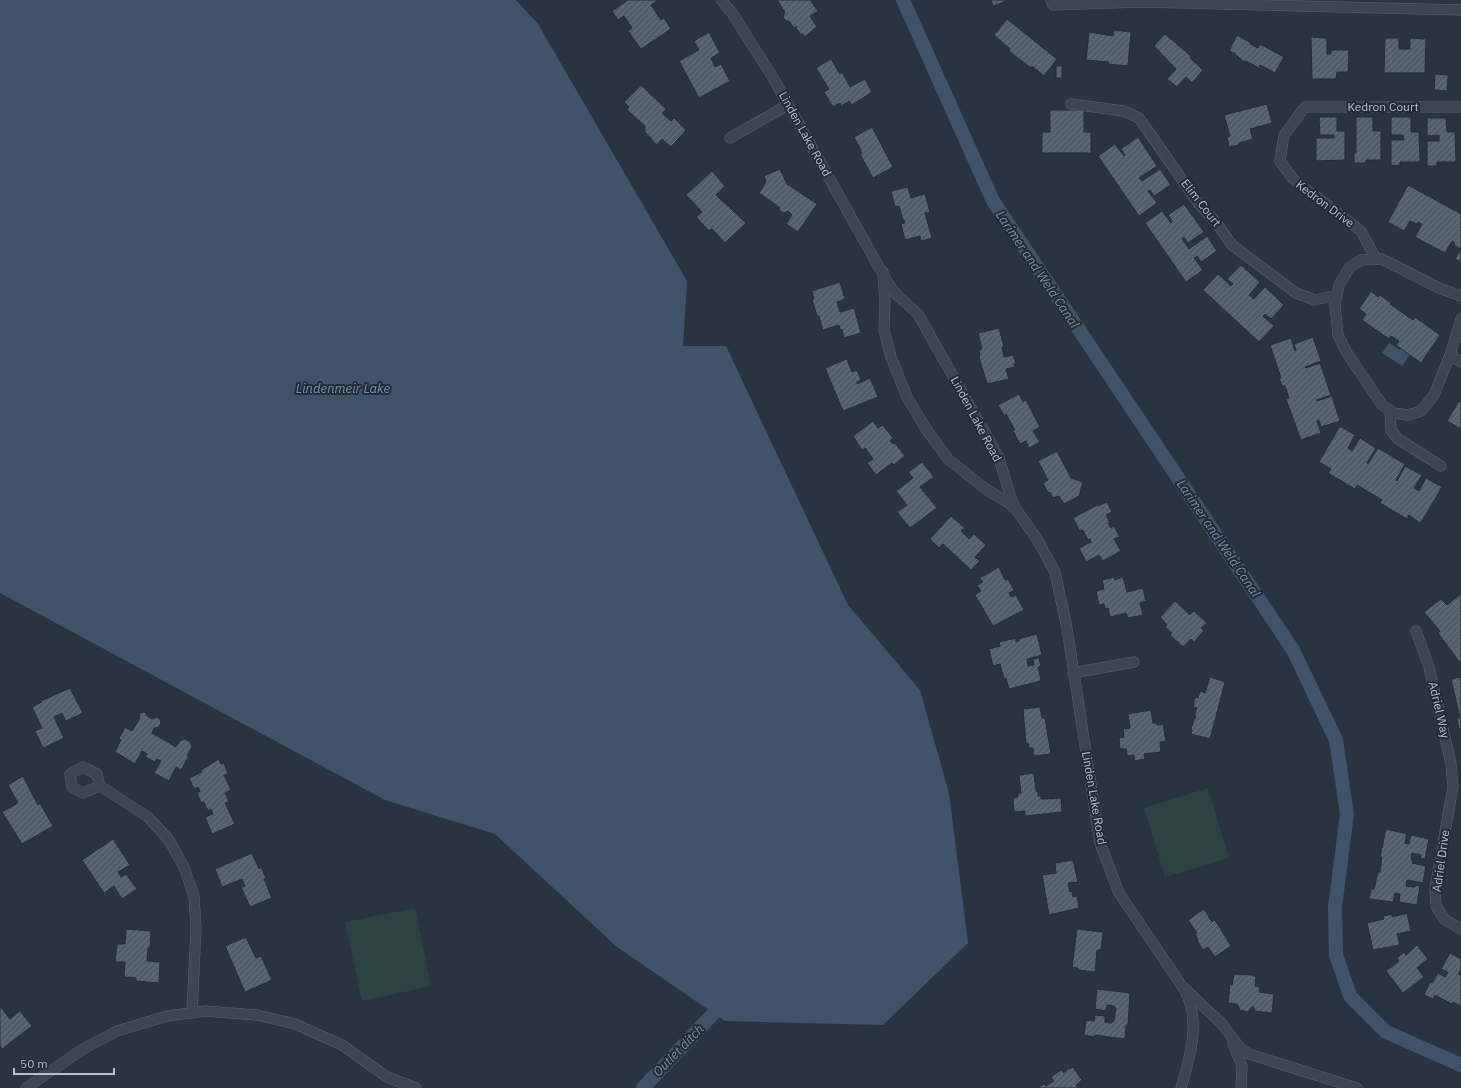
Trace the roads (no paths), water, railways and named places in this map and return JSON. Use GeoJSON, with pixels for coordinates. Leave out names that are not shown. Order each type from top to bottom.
{"type":"FeatureCollection","features":[{"type":"Feature","properties":{"kind":"street","name":"Linden Lake Road"},"geometry":{"type":"LineString","coordinates":[[722,0],[736,19],[788,105],[889,285],[898,296],[918,314],[999,458],[1010,495],[1018,512]]}},
{"type":"Feature","properties":{"kind":"street"},"geometry":{"type":"LineString","coordinates":[[1052,2],[1141,2],[1461,10]]}},
{"type":"Feature","properties":{"kind":"street","name":"Elim Court"},"geometry":{"type":"LineString","coordinates":[[1071,104],[1124,111],[1139,118],[1199,204],[1218,225],[1232,244],[1296,293],[1315,300],[1337,295]]}},
{"type":"Feature","properties":{"kind":"street"},"geometry":{"type":"LineString","coordinates":[[730,138],[788,105]]}},
{"type":"Feature","properties":{"kind":"street","name":"Kedron Court"},"geometry":{"type":"LineString","coordinates":[[1305,107],[1461,106]]}},
{"type":"Feature","properties":{"kind":"street","name":"Kedron Drive"},"geometry":{"type":"LineString","coordinates":[[1305,107],[1284,135],[1280,162],[1292,179],[1361,231],[1376,259]]}},
{"type":"Feature","properties":{"kind":"street"},"geometry":{"type":"LineString","coordinates":[[1461,296],[1438,288],[1382,259],[1361,260],[1349,268],[1340,286],[1335,305],[1338,335],[1351,360],[1382,405],[1394,413],[1408,415],[1421,411],[1434,395],[1450,355],[1461,319]]}},
{"type":"Feature","properties":{"kind":"street","name":"Linden Lake Road"},"geometry":{"type":"LineString","coordinates":[[883,272],[885,302],[884,330],[891,357],[907,397],[926,429],[948,459],[987,490],[1009,503],[1018,512],[1037,539],[1055,572],[1067,628],[1100,843],[1118,893],[1182,986],[1222,1024],[1240,1048],[1249,1054],[1357,1088]]}},
{"type":"Feature","properties":{"kind":"street"},"geometry":{"type":"LineString","coordinates":[[1450,355],[1461,362]]}},
{"type":"Feature","properties":{"kind":"street"},"geometry":{"type":"LineString","coordinates":[[1390,410],[1391,430],[1398,439],[1441,466]]}},
{"type":"Feature","properties":{"kind":"street","name":"Adriel Way"},"geometry":{"type":"LineString","coordinates":[[1416,631],[1429,668],[1457,791]]}},
{"type":"Feature","properties":{"kind":"street"},"geometry":{"type":"LineString","coordinates":[[1073,672],[1134,662]]}},
{"type":"Feature","properties":{"kind":"street"},"geometry":{"type":"LineString","coordinates":[[100,786],[148,817],[169,840],[184,867],[194,896],[196,928],[192,1013]]}},
{"type":"Feature","properties":{"kind":"street","name":"Adriel Drive"},"geometry":{"type":"LineString","coordinates":[[1457,791],[1435,889],[1436,906],[1444,919],[1461,929]]}},
{"type":"Feature","properties":{"kind":"street"},"geometry":{"type":"LineString","coordinates":[[1181,1088],[1189,1061],[1193,1025],[1189,998],[1182,986]]}},
{"type":"Feature","properties":{"kind":"street"},"geometry":{"type":"LineString","coordinates":[[26,1088],[83,1049],[117,1031],[167,1016],[205,1011],[257,1015],[295,1024],[342,1046],[387,1077],[416,1088]]}},
{"type":"Feature","properties":{"kind":"street"},"geometry":{"type":"LineString","coordinates":[[1231,1037],[1242,1066],[1242,1088]]}},
{"type":"Feature","properties":{"kind":"water","name":"Lindenmeir Lake"},"geometry":{"type":"Polygon","coordinates":[[[0,0],[516,0],[538,24],[687,281],[683,346],[726,346],[848,605],[920,690],[949,793],[968,943],[883,1025],[725,1021],[617,947],[495,834],[385,800],[0,593],[0,0]]]}},
{"type":"Feature","properties":{"kind":"water"},"geometry":{"type":"Polygon","coordinates":[[[1389,343],[1400,350],[1404,346],[1412,351],[1402,366],[1382,353],[1389,343]]]}},
{"type":"Feature","properties":{"kind":"waterway","name":"Larimer and Weld Canal"},"geometry":{"type":"LineString","coordinates":[[903,0],[993,201],[1293,650],[1336,740],[1347,814],[1335,907],[1336,955],[1350,996],[1386,1032],[1461,1065]]}},
{"type":"Feature","properties":{"kind":"waterway","name":"Outlet ditch"},"geometry":{"type":"LineString","coordinates":[[643,1088],[714,1013]]}}]}
